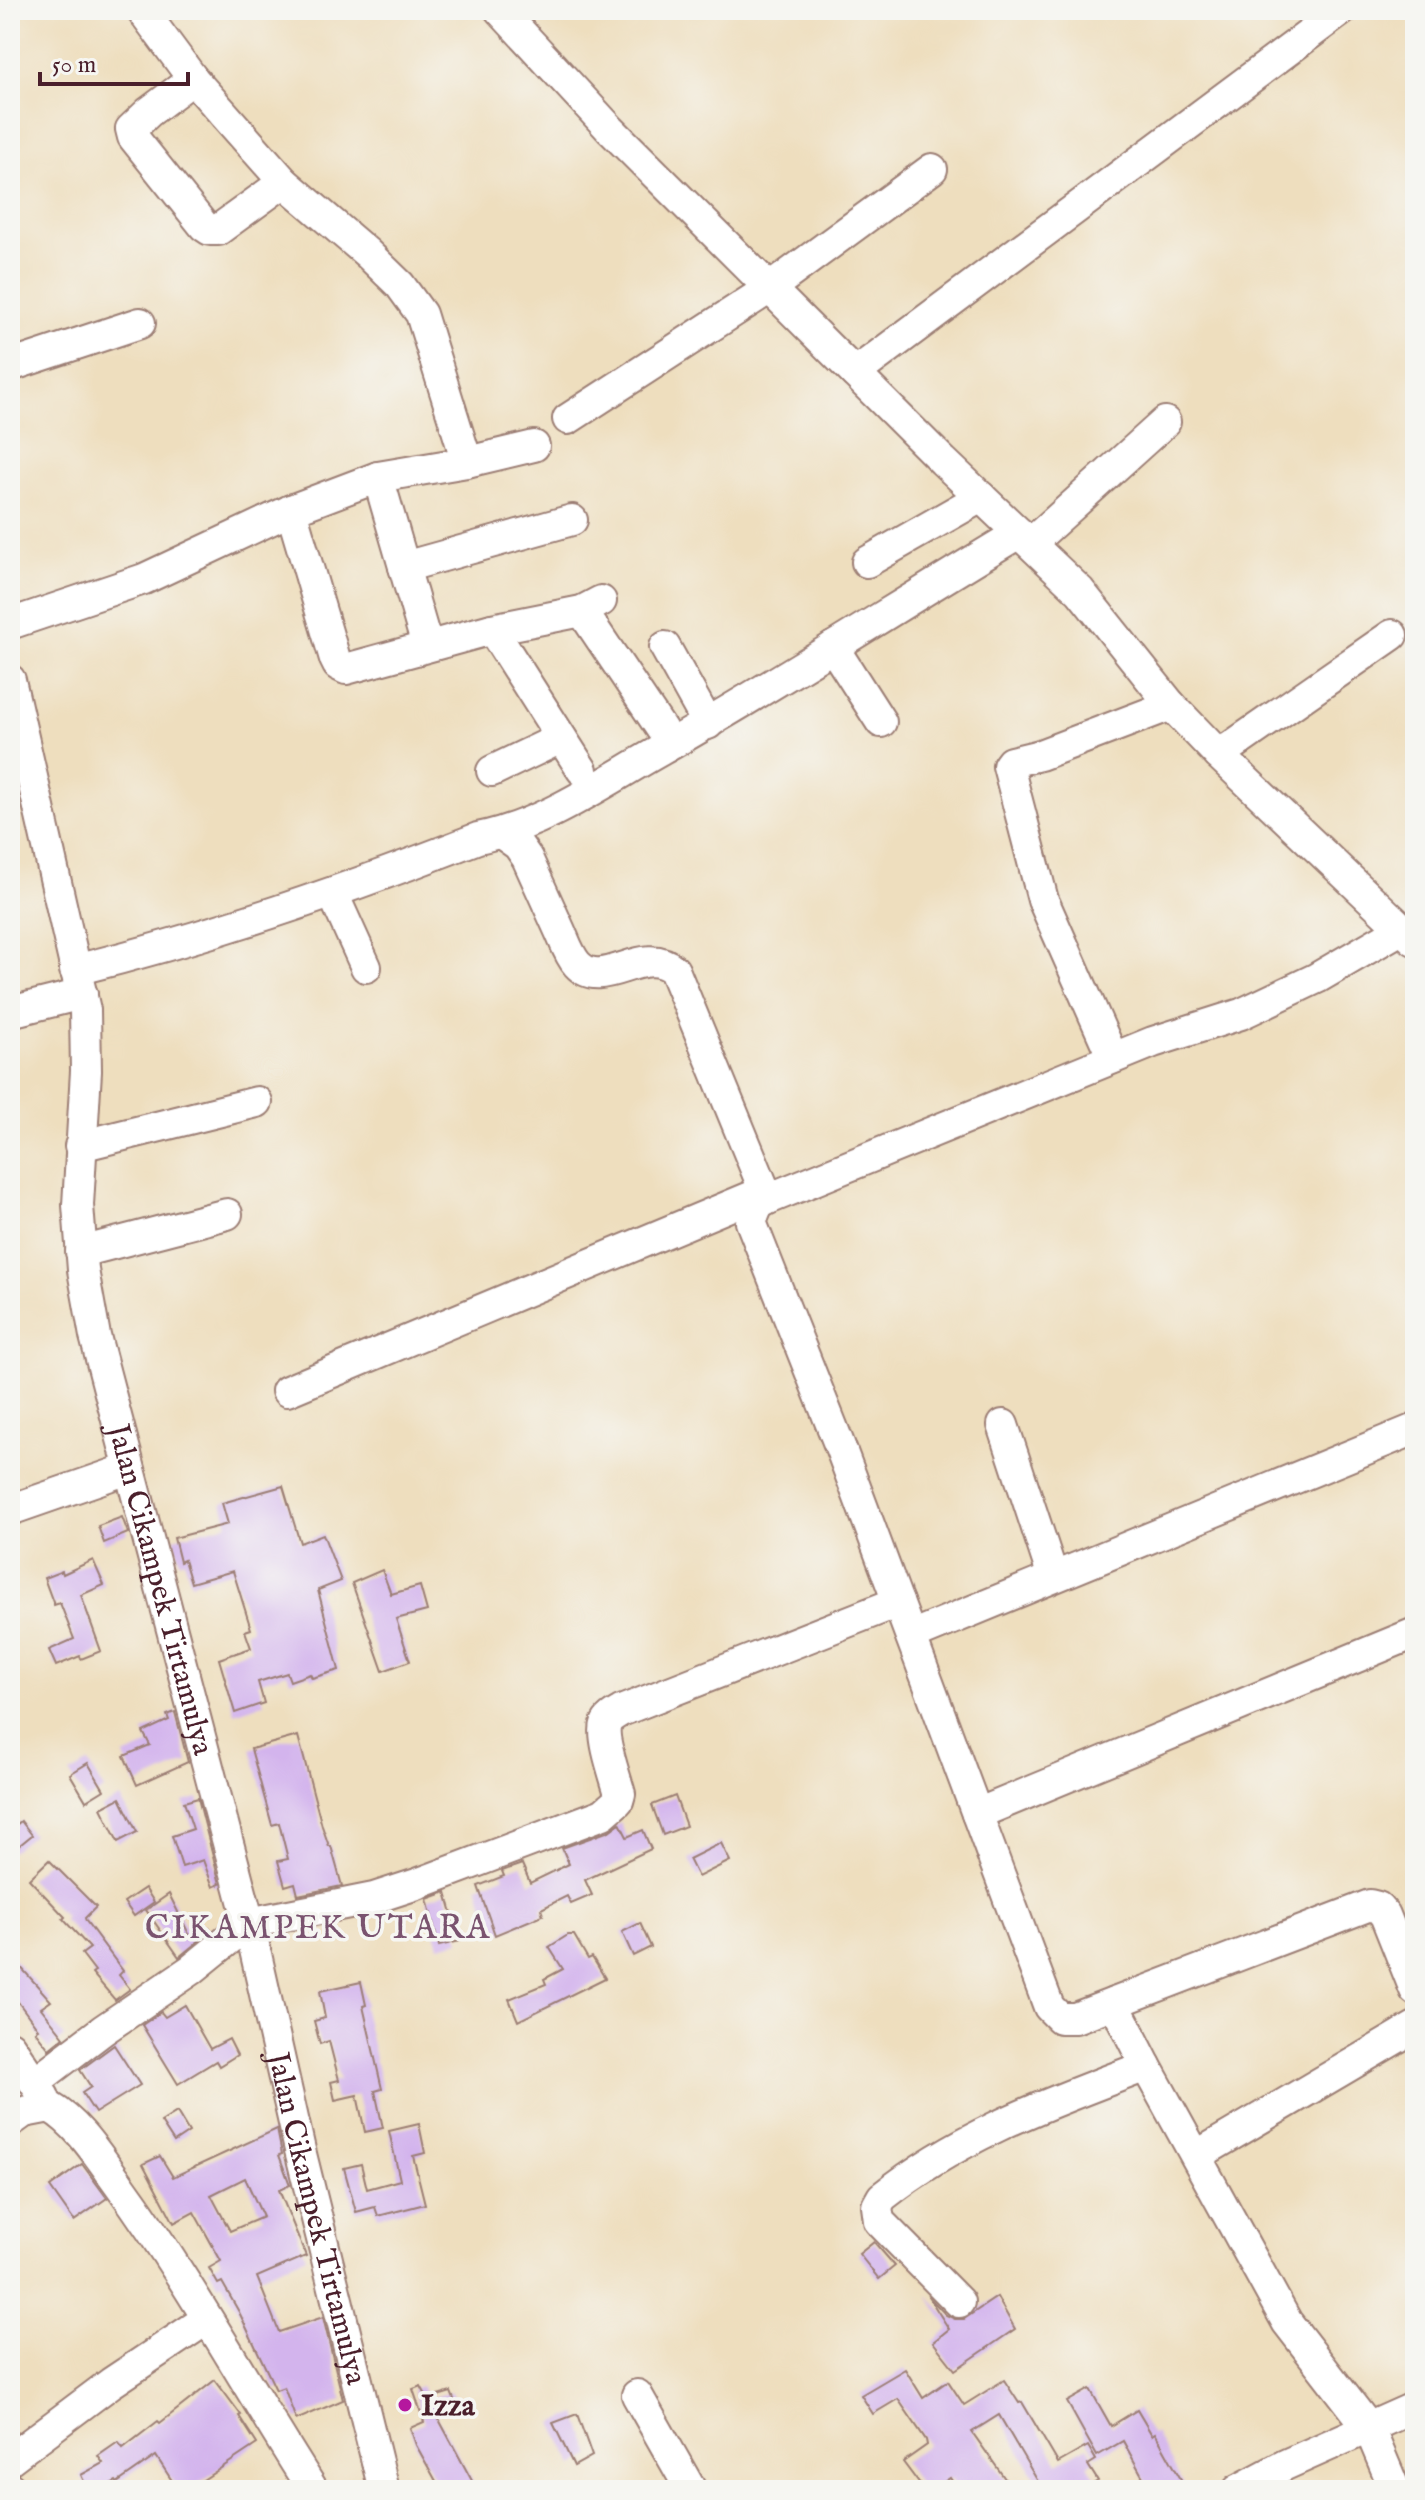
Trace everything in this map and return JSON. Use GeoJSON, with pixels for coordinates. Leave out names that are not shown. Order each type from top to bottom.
{"type":"FeatureCollection","features":[{"type":"Feature","properties":{"kind":"street"},"geometry":{"type":"LineString","coordinates":[[142,10],[193,79],[284,182],[367,253],[400,285],[421,314],[467,462]]}},
{"type":"Feature","properties":{"kind":"street"},"geometry":{"type":"LineString","coordinates":[[287,1391],[766,1195],[1177,1032],[1241,1014],[1408,936],[1219,755],[1171,705],[1080,591],[610,129],[500,10]]}},
{"type":"Feature","properties":{"kind":"street"},"geometry":{"type":"LineString","coordinates":[[855,373],[1342,10]]}},
{"type":"Feature","properties":{"kind":"street"},"geometry":{"type":"LineString","coordinates":[[193,79],[131,129],[133,137],[204,226],[218,230],[284,182]]}},
{"type":"Feature","properties":{"kind":"street"},"geometry":{"type":"LineString","coordinates":[[568,419],[770,288],[932,169]]}},
{"type":"Feature","properties":{"kind":"street"},"geometry":{"type":"LineString","coordinates":[[10,366],[140,323]]}},
{"type":"Feature","properties":{"kind":"street"},"geometry":{"type":"LineString","coordinates":[[10,1012],[161,949],[333,894],[478,838],[501,833],[568,805],[833,647],[1025,538],[1165,422]]}},
{"type":"Feature","properties":{"kind":"street"},"geometry":{"type":"LineString","coordinates":[[10,624],[144,579],[291,510],[378,477],[467,462],[534,446]]}},
{"type":"Feature","properties":{"kind":"street"},"geometry":{"type":"LineString","coordinates":[[378,477],[427,646]]}},
{"type":"Feature","properties":{"kind":"street"},"geometry":{"type":"LineString","coordinates":[[867,562],[981,497]]}},
{"type":"Feature","properties":{"kind":"street"},"geometry":{"type":"LineString","coordinates":[[291,510],[338,665],[346,669],[492,629],[592,606],[662,730]]}},
{"type":"Feature","properties":{"kind":"street"},"geometry":{"type":"LineString","coordinates":[[404,567],[572,520]]}},
{"type":"Feature","properties":{"kind":"street"},"geometry":{"type":"LineString","coordinates":[[492,629],[582,770]]}},
{"type":"Feature","properties":{"kind":"street"},"geometry":{"type":"LineString","coordinates":[[1219,755],[1392,635]]}},
{"type":"Feature","properties":{"kind":"street"},"geometry":{"type":"LineString","coordinates":[[665,647],[708,724]]}},
{"type":"Feature","properties":{"kind":"street"},"geometry":{"type":"LineString","coordinates":[[833,647],[881,722]]}},
{"type":"Feature","properties":{"kind":"street","name":"Jalan Cikampek Tirtamulya"},"geometry":{"type":"LineString","coordinates":[[10,680],[87,1033],[78,1205],[81,1252],[95,1336],[249,1923],[300,2150],[384,2490]]}},
{"type":"Feature","properties":{"kind":"street"},"geometry":{"type":"LineString","coordinates":[[1113,1058],[1043,900],[1008,766],[1011,762],[1040,755],[1171,705]]}},
{"type":"Feature","properties":{"kind":"street"},"geometry":{"type":"LineString","coordinates":[[492,771],[561,738]]}},
{"type":"Feature","properties":{"kind":"street"},"geometry":{"type":"LineString","coordinates":[[501,833],[518,845],[527,858],[572,956],[585,971],[601,974],[652,960],[667,964],[674,970],[766,1195]]}},
{"type":"Feature","properties":{"kind":"street"},"geometry":{"type":"LineString","coordinates":[[333,894],[366,967]]}},
{"type":"Feature","properties":{"kind":"street"},"geometry":{"type":"LineString","coordinates":[[80,1146],[257,1102]]}},
{"type":"Feature","properties":{"kind":"street"},"geometry":{"type":"LineString","coordinates":[[766,1195],[753,1212],[751,1222],[839,1444],[1049,2007],[1060,2018],[1066,2019],[1370,1905],[1378,1907],[1385,1915],[1415,1990]]}},
{"type":"Feature","properties":{"kind":"street"},"geometry":{"type":"LineString","coordinates":[[81,1252],[227,1214]]}},
{"type":"Feature","properties":{"kind":"street"},"geometry":{"type":"LineString","coordinates":[[1003,1425],[1053,1577]]}},
{"type":"Feature","properties":{"kind":"street"},"geometry":{"type":"LineString","coordinates":[[911,1636],[1415,1429]]}},
{"type":"Feature","properties":{"kind":"street"},"geometry":{"type":"LineString","coordinates":[[10,1510],[128,1469]]}},
{"type":"Feature","properties":{"kind":"street"},"geometry":{"type":"LineString","coordinates":[[10,2122],[43,2094],[103,2030],[201,1963],[249,1923],[374,1898],[499,1855],[603,1814],[618,1801],[620,1794],[606,1736],[606,1724],[613,1716],[898,1602]]}},
{"type":"Feature","properties":{"kind":"street"},"geometry":{"type":"LineString","coordinates":[[977,1814],[1415,1633]]}},
{"type":"Feature","properties":{"kind":"street"},"geometry":{"type":"LineString","coordinates":[[1114,2003],[1287,2322],[1369,2428],[1395,2490]]}},
{"type":"Feature","properties":{"kind":"street"},"geometry":{"type":"LineString","coordinates":[[1196,2156],[1415,2027]]}},
{"type":"Feature","properties":{"kind":"street"},"geometry":{"type":"LineString","coordinates":[[10,2046],[43,2094],[99,2157],[154,2233],[313,2490]]}},
{"type":"Feature","properties":{"kind":"street"},"geometry":{"type":"LineString","coordinates":[[959,2302],[879,2221],[877,2206],[882,2197],[933,2160],[976,2135],[1146,2066]]}},
{"type":"Feature","properties":{"kind":"street"},"geometry":{"type":"LineString","coordinates":[[10,2459],[111,2383],[207,2319]]}},
{"type":"Feature","properties":{"kind":"street"},"geometry":{"type":"LineString","coordinates":[[637,2395],[691,2490]]}},
{"type":"Feature","properties":{"kind":"street"},"geometry":{"type":"LineString","coordinates":[[1238,2490],[1285,2465],[1415,2407]]}},
{"type":"Feature","properties":{"kind":"building"},"geometry":{"type":"Polygon","coordinates":[[[283,1486],[300,1543],[323,1534],[341,1581],[318,1590],[339,1670],[312,1678],[310,1674],[290,1681],[287,1673],[258,1682],[264,1703],[235,1713],[219,1659],[251,1648],[245,1631],[251,1629],[233,1571],[191,1583],[184,1560],[180,1562],[174,1538],[228,1524],[222,1503],[283,1486]]]}},
{"type":"Feature","properties":{"kind":"building"},"geometry":{"type":"Polygon","coordinates":[[[122,1517],[128,1533],[104,1543],[98,1526],[122,1517]]]}},
{"type":"Feature","properties":{"kind":"building"},"geometry":{"type":"Polygon","coordinates":[[[93,1560],[104,1585],[81,1595],[101,1651],[56,1666],[49,1650],[74,1639],[60,1603],[54,1605],[44,1578],[62,1571],[63,1574],[93,1560]]]}},
{"type":"Feature","properties":{"kind":"building"},"geometry":{"type":"Polygon","coordinates":[[[382,1570],[391,1594],[420,1586],[427,1611],[396,1619],[410,1661],[383,1671],[352,1583],[382,1570]]]}},
{"type":"Feature","properties":{"kind":"building"},"geometry":{"type":"Polygon","coordinates":[[[175,1712],[188,1762],[137,1785],[124,1756],[150,1745],[143,1732],[169,1720],[167,1715],[175,1712]]]}},
{"type":"Feature","properties":{"kind":"building"},"geometry":{"type":"Polygon","coordinates":[[[298,1736],[342,1886],[298,1895],[295,1883],[285,1886],[278,1861],[288,1859],[279,1823],[272,1825],[251,1749],[298,1736]]]}},
{"type":"Feature","properties":{"kind":"building"},"geometry":{"type":"Polygon","coordinates":[[[88,1763],[104,1790],[86,1801],[70,1774],[88,1763]]]}},
{"type":"Feature","properties":{"kind":"building"},"geometry":{"type":"Polygon","coordinates":[[[675,1796],[686,1826],[663,1835],[652,1805],[675,1796]]]}},
{"type":"Feature","properties":{"kind":"building"},"geometry":{"type":"Polygon","coordinates":[[[120,1798],[137,1832],[118,1842],[101,1808],[120,1798]]]}},
{"type":"Feature","properties":{"kind":"building"},"geometry":{"type":"Polygon","coordinates":[[[198,1798],[220,1884],[213,1887],[203,1860],[182,1867],[172,1836],[193,1829],[184,1802],[198,1798]]]}},
{"type":"Feature","properties":{"kind":"building"},"geometry":{"type":"Polygon","coordinates":[[[21,1821],[32,1835],[10,1853],[10,1830],[21,1821]]]}},
{"type":"Feature","properties":{"kind":"building"},"geometry":{"type":"Polygon","coordinates":[[[620,1823],[627,1837],[643,1830],[651,1849],[585,1880],[592,1895],[571,1904],[567,1896],[541,1909],[543,1915],[495,1935],[478,1886],[504,1876],[502,1871],[522,1864],[530,1883],[569,1864],[562,1848],[609,1831],[620,1823]]]}},
{"type":"Feature","properties":{"kind":"building"},"geometry":{"type":"Polygon","coordinates":[[[721,1843],[730,1861],[698,1877],[689,1859],[721,1843]]]}},
{"type":"Feature","properties":{"kind":"building"},"geometry":{"type":"Polygon","coordinates":[[[49,1860],[96,1907],[85,1918],[86,1921],[123,1971],[119,1975],[130,1989],[115,2000],[92,1973],[95,1971],[82,1954],[90,1948],[29,1879],[49,1860]]]}},
{"type":"Feature","properties":{"kind":"building"},"geometry":{"type":"Polygon","coordinates":[[[145,1888],[154,1902],[134,1916],[124,1902],[145,1888]]]}},
{"type":"Feature","properties":{"kind":"building"},"geometry":{"type":"Polygon","coordinates":[[[446,1892],[460,1941],[439,1946],[427,1899],[446,1892]]]}},
{"type":"Feature","properties":{"kind":"building"},"geometry":{"type":"Polygon","coordinates":[[[169,1894],[190,1936],[209,1928],[211,1931],[179,1957],[146,1910],[169,1894]]]}},
{"type":"Feature","properties":{"kind":"building"},"geometry":{"type":"Polygon","coordinates":[[[640,1923],[651,1947],[633,1956],[622,1932],[640,1923]]]}},
{"type":"Feature","properties":{"kind":"building"},"geometry":{"type":"Polygon","coordinates":[[[568,1935],[574,1935],[588,1959],[592,1957],[605,1978],[518,2021],[509,1999],[546,1984],[544,1979],[563,1969],[549,1947],[568,1935]]]}},
{"type":"Feature","properties":{"kind":"building"},"geometry":{"type":"Polygon","coordinates":[[[10,1955],[51,2001],[41,2008],[64,2037],[49,2049],[10,1991],[10,1955]]]}},
{"type":"Feature","properties":{"kind":"building"},"geometry":{"type":"Polygon","coordinates":[[[361,1982],[366,2005],[363,2006],[382,2089],[375,2091],[383,2128],[365,2132],[357,2095],[335,2100],[331,2082],[339,2080],[329,2041],[320,2044],[314,2021],[325,2018],[320,1991],[361,1982]]]}},
{"type":"Feature","properties":{"kind":"building"},"geometry":{"type":"Polygon","coordinates":[[[185,2005],[210,2049],[229,2039],[237,2055],[219,2066],[216,2061],[178,2084],[142,2025],[161,2012],[165,2017],[185,2005]]]}},
{"type":"Feature","properties":{"kind":"building"},"geometry":{"type":"Polygon","coordinates":[[[114,2045],[140,2085],[95,2113],[82,2093],[91,2087],[80,2070],[114,2045]]]}},
{"type":"Feature","properties":{"kind":"building"},"geometry":{"type":"Polygon","coordinates":[[[177,2112],[189,2132],[174,2142],[161,2122],[177,2112]]]}},
{"type":"Feature","properties":{"kind":"building"},"geometry":{"type":"Polygon","coordinates":[[[419,2124],[425,2153],[413,2156],[425,2204],[378,2216],[375,2207],[356,2212],[344,2168],[361,2164],[367,2189],[400,2180],[389,2131],[419,2124]]]}},
{"type":"Feature","properties":{"kind":"building"},"geometry":{"type":"Polygon","coordinates":[[[277,2129],[282,2154],[279,2155],[290,2185],[279,2190],[306,2256],[257,2277],[279,2332],[323,2317],[343,2400],[296,2420],[284,2387],[276,2390],[239,2312],[222,2282],[218,2284],[209,2268],[221,2261],[194,2212],[174,2223],[143,2164],[160,2156],[173,2177],[277,2129]],[[245,2178],[211,2195],[230,2231],[263,2217],[245,2178]]]}},
{"type":"Feature","properties":{"kind":"building"},"geometry":{"type":"Polygon","coordinates":[[[82,2164],[107,2198],[74,2221],[50,2187],[82,2164]]]}},
{"type":"Feature","properties":{"kind":"building"},"geometry":{"type":"Polygon","coordinates":[[[874,2242],[895,2266],[879,2279],[859,2254],[874,2242]]]}},
{"type":"Feature","properties":{"kind":"building"},"geometry":{"type":"Polygon","coordinates":[[[928,2296],[946,2315],[955,2319],[964,2319],[997,2297],[1015,2329],[955,2370],[933,2342],[949,2329],[928,2296]]]}},
{"type":"Feature","properties":{"kind":"building"},"geometry":{"type":"Polygon","coordinates":[[[905,2369],[923,2398],[948,2381],[964,2405],[1004,2380],[1019,2403],[1022,2402],[1058,2463],[1088,2446],[1096,2460],[1088,2465],[1098,2481],[1082,2490],[1043,2490],[999,2415],[972,2432],[1008,2483],[998,2490],[958,2490],[950,2478],[932,2490],[924,2490],[903,2462],[927,2445],[926,2440],[898,2399],[873,2414],[861,2395],[905,2369]]]}},
{"type":"Feature","properties":{"kind":"building"},"geometry":{"type":"Polygon","coordinates":[[[215,2380],[241,2415],[257,2444],[188,2490],[178,2490],[156,2456],[117,2483],[99,2490],[88,2490],[81,2475],[103,2463],[98,2456],[118,2442],[123,2448],[215,2380]]]}},
{"type":"Feature","properties":{"kind":"building"},"geometry":{"type":"Polygon","coordinates":[[[421,2386],[428,2399],[451,2392],[457,2407],[436,2414],[477,2490],[441,2490],[416,2445],[410,2428],[424,2422],[413,2389],[421,2386]]]}},
{"type":"Feature","properties":{"kind":"building"},"geometry":{"type":"Polygon","coordinates":[[[1090,2389],[1111,2426],[1137,2410],[1152,2435],[1155,2433],[1187,2490],[1150,2490],[1123,2441],[1097,2456],[1067,2402],[1090,2389]]]}},
{"type":"Feature","properties":{"kind":"building"},"geometry":{"type":"Polygon","coordinates":[[[577,2414],[592,2456],[574,2466],[553,2423],[577,2414]]]}},
{"type":"Feature","properties":{"kind":"place","name":"Izza"},"geometry":{"type":"Point","coordinates":[405,2405]}},
{"type":"Feature","properties":{"kind":"district","name":"CIKAMPEK UTARA"},"geometry":{"type":"Point","coordinates":[318,1926]}}]}
